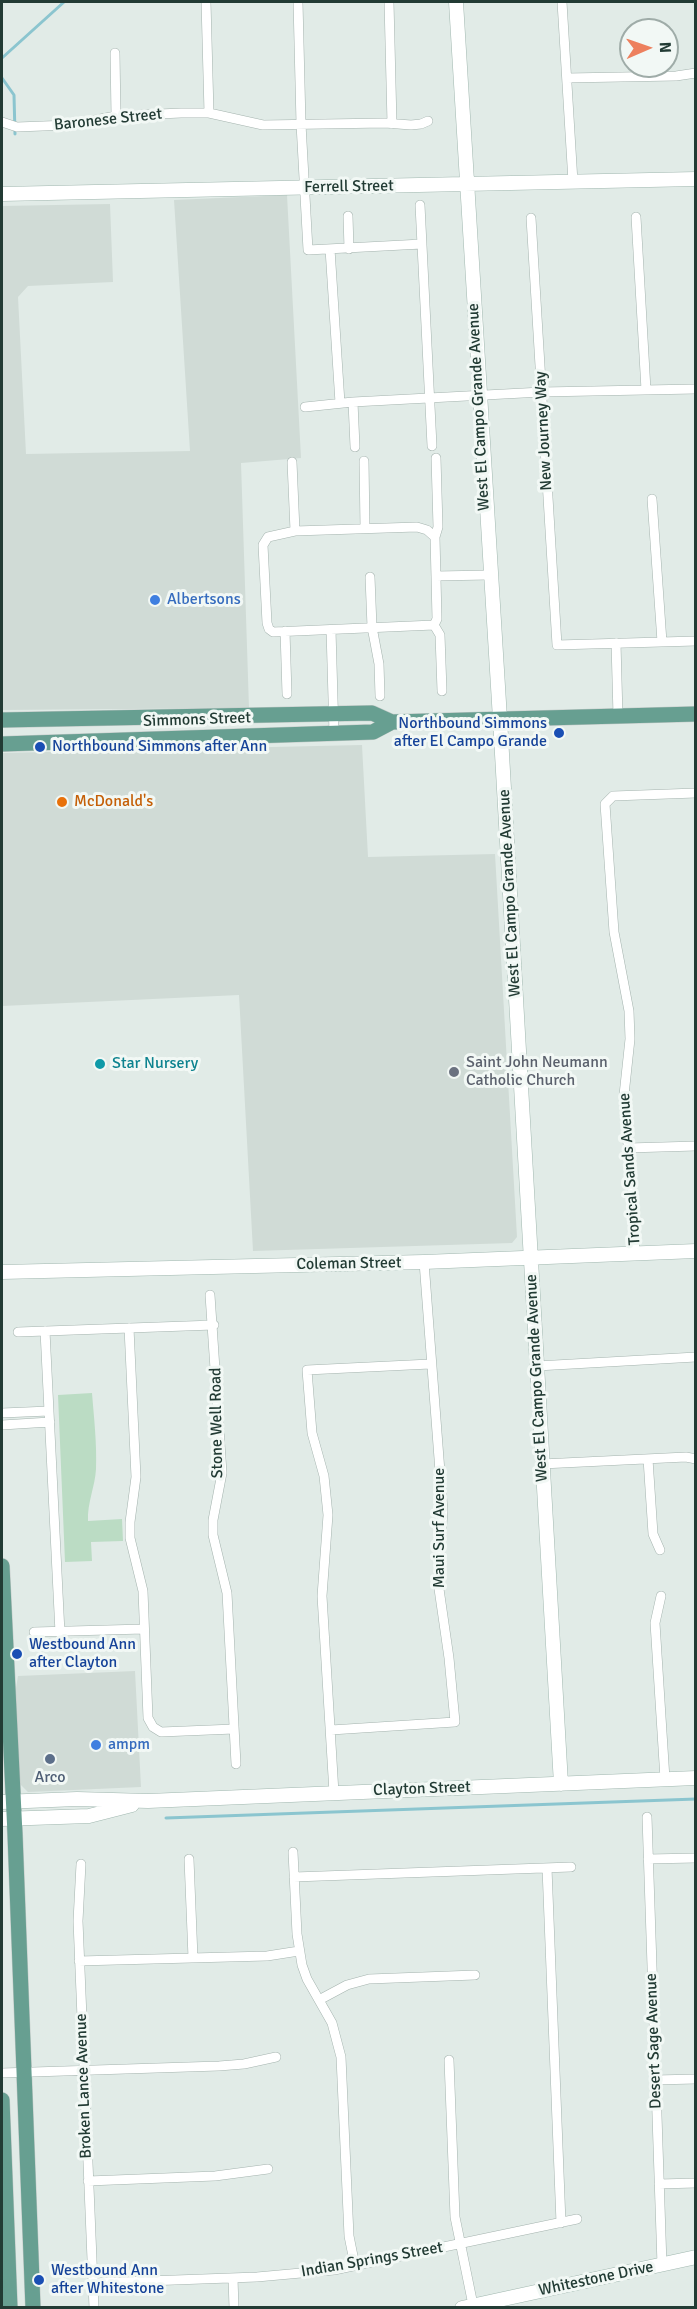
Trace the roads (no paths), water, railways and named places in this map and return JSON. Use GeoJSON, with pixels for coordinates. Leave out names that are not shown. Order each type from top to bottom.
{"type":"FeatureCollection","features":[{"type":"Feature","properties":{"kind":"main road","name":"Simmons Street"},"geometry":{"type":"LineString","coordinates":[[2,720],[372,713],[392,722],[696,714]]}},
{"type":"Feature","properties":{"kind":"main road","name":"Simmons Street"},"geometry":{"type":"LineString","coordinates":[[2,744],[373,732],[392,722]]}},
{"type":"Feature","properties":{"kind":"main road"},"geometry":{"type":"LineString","coordinates":[[2,1566],[10,1731],[7,1802],[24,2073],[33,2307]]}},
{"type":"Feature","properties":{"kind":"main road"},"geometry":{"type":"LineString","coordinates":[[2,1716],[10,1731]]}},
{"type":"Feature","properties":{"kind":"main road"},"geometry":{"type":"LineString","coordinates":[[2,2100],[10,2307]]}},
{"type":"Feature","properties":{"kind":"street"},"geometry":{"type":"LineString","coordinates":[[206,2],[209,113]]}},
{"type":"Feature","properties":{"kind":"street"},"geometry":{"type":"LineString","coordinates":[[298,2],[301,124],[308,250],[422,244]]}},
{"type":"Feature","properties":{"kind":"street"},"geometry":{"type":"LineString","coordinates":[[389,2],[392,124]]}},
{"type":"Feature","properties":{"kind":"street","name":"West El Campo Grande Avenue"},"geometry":{"type":"LineString","coordinates":[[456,2],[561,1784]]}},
{"type":"Feature","properties":{"kind":"street"},"geometry":{"type":"LineString","coordinates":[[562,2],[573,182]]}},
{"type":"Feature","properties":{"kind":"street"},"geometry":{"type":"LineString","coordinates":[[115,53],[116,116]]}},
{"type":"Feature","properties":{"kind":"street"},"geometry":{"type":"LineString","coordinates":[[567,78],[670,76],[696,73]]}},
{"type":"Feature","properties":{"kind":"street","name":"Baronese Street"},"geometry":{"type":"LineString","coordinates":[[2,122],[17,127],[69,125],[142,113],[209,113],[236,118],[250,124],[421,124],[428,121]]}},
{"type":"Feature","properties":{"kind":"street","name":"Ferrell Street"},"geometry":{"type":"LineString","coordinates":[[2,194],[696,179]]}},
{"type":"Feature","properties":{"kind":"street"},"geometry":{"type":"LineString","coordinates":[[420,205],[432,446]]}},
{"type":"Feature","properties":{"kind":"street"},"geometry":{"type":"LineString","coordinates":[[348,216],[349,249]]}},
{"type":"Feature","properties":{"kind":"street"},"geometry":{"type":"LineString","coordinates":[[636,216],[646,390]]}},
{"type":"Feature","properties":{"kind":"street","name":"New Journey Way"},"geometry":{"type":"LineString","coordinates":[[531,218],[557,645],[616,644]]}},
{"type":"Feature","properties":{"kind":"street"},"geometry":{"type":"LineString","coordinates":[[330,249],[340,403]]}},
{"type":"Feature","properties":{"kind":"street"},"geometry":{"type":"LineString","coordinates":[[306,407],[352,402],[542,392],[696,389]]}},
{"type":"Feature","properties":{"kind":"street"},"geometry":{"type":"LineString","coordinates":[[352,402],[355,447]]}},
{"type":"Feature","properties":{"kind":"street"},"geometry":{"type":"LineString","coordinates":[[434,625],[437,619],[436,458]]}},
{"type":"Feature","properties":{"kind":"street"},"geometry":{"type":"LineString","coordinates":[[364,461],[365,528]]}},
{"type":"Feature","properties":{"kind":"street"},"geometry":{"type":"LineString","coordinates":[[292,462],[295,531]]}},
{"type":"Feature","properties":{"kind":"street"},"geometry":{"type":"LineString","coordinates":[[652,499],[662,642]]}},
{"type":"Feature","properties":{"kind":"street"},"geometry":{"type":"LineString","coordinates":[[434,625],[273,632],[267,623],[263,545],[268,537],[295,531],[417,527],[435,537]]}},
{"type":"Feature","properties":{"kind":"street"},"geometry":{"type":"LineString","coordinates":[[436,576],[489,574]]}},
{"type":"Feature","properties":{"kind":"street"},"geometry":{"type":"LineString","coordinates":[[370,577],[372,627],[380,664],[380,696]]}},
{"type":"Feature","properties":{"kind":"street"},"geometry":{"type":"LineString","coordinates":[[434,625],[440,635],[442,691]]}},
{"type":"Feature","properties":{"kind":"street"},"geometry":{"type":"LineString","coordinates":[[332,630],[334,733]]}},
{"type":"Feature","properties":{"kind":"street"},"geometry":{"type":"LineString","coordinates":[[285,631],[287,694]]}},
{"type":"Feature","properties":{"kind":"street"},"geometry":{"type":"LineString","coordinates":[[618,716],[616,644],[696,641]]}},
{"type":"Feature","properties":{"kind":"street","name":"Tropical Sands Avenue"},"geometry":{"type":"LineString","coordinates":[[635,1253],[632,1166],[628,1148],[624,1095],[630,1039],[629,1011],[614,932],[605,804],[613,796],[696,793]]}},
{"type":"Feature","properties":{"kind":"street"},"geometry":{"type":"LineString","coordinates":[[628,1148],[696,1146]]}},
{"type":"Feature","properties":{"kind":"street","name":"Coleman Street"},"geometry":{"type":"LineString","coordinates":[[2,1272],[424,1262],[696,1251]]}},
{"type":"Feature","properties":{"kind":"street","name":"Maui Surf Avenue"},"geometry":{"type":"LineString","coordinates":[[330,1730],[455,1722],[438,1582],[442,1511],[438,1425],[430,1364],[424,1262]]}},
{"type":"Feature","properties":{"kind":"street","name":"Stone Well Road"},"geometry":{"type":"LineString","coordinates":[[210,1295],[214,1325],[222,1473],[213,1520],[213,1535],[227,1593],[236,1764]]}},
{"type":"Feature","properties":{"kind":"street"},"geometry":{"type":"LineString","coordinates":[[18,1332],[214,1325]]}},
{"type":"Feature","properties":{"kind":"street"},"geometry":{"type":"LineString","coordinates":[[129,1328],[136,1477],[130,1538],[143,1591],[148,1718],[153,1728],[161,1732],[234,1729]]}},
{"type":"Feature","properties":{"kind":"street"},"geometry":{"type":"LineString","coordinates":[[45,1331],[60,1633]]}},
{"type":"Feature","properties":{"kind":"street"},"geometry":{"type":"LineString","coordinates":[[537,1366],[696,1357]]}},
{"type":"Feature","properties":{"kind":"street"},"geometry":{"type":"LineString","coordinates":[[334,1793],[322,1596],[328,1515],[324,1476],[312,1434],[307,1370],[430,1364]]}},
{"type":"Feature","properties":{"kind":"street"},"geometry":{"type":"LineString","coordinates":[[2,1413],[49,1411]]}},
{"type":"Feature","properties":{"kind":"street"},"geometry":{"type":"LineString","coordinates":[[2,1425],[50,1422]]}},
{"type":"Feature","properties":{"kind":"street"},"geometry":{"type":"LineString","coordinates":[[542,1464],[687,1457],[696,1459]]}},
{"type":"Feature","properties":{"kind":"street"},"geometry":{"type":"LineString","coordinates":[[648,1459],[653,1534],[660,1550]]}},
{"type":"Feature","properties":{"kind":"street"},"geometry":{"type":"LineString","coordinates":[[661,1596],[655,1623],[665,1779]]}},
{"type":"Feature","properties":{"kind":"street"},"geometry":{"type":"LineString","coordinates":[[34,1632],[144,1629]]}},
{"type":"Feature","properties":{"kind":"street","name":"Clayton Street"},"geometry":{"type":"LineString","coordinates":[[7,1802],[148,1801],[696,1778]]}},
{"type":"Feature","properties":{"kind":"street"},"geometry":{"type":"LineString","coordinates":[[88,1800],[89,1816]]}},
{"type":"Feature","properties":{"kind":"street","name":"Clayton Street"},"geometry":{"type":"LineString","coordinates":[[8,1820],[89,1816],[148,1801]]}},
{"type":"Feature","properties":{"kind":"street","name":"Desert Sage Avenue"},"geometry":{"type":"LineString","coordinates":[[647,1818],[662,2265]]}},
{"type":"Feature","properties":{"kind":"street"},"geometry":{"type":"LineString","coordinates":[[293,1852],[299,1952],[306,1979],[332,2023],[341,2057],[349,2236],[355,2266]]}},
{"type":"Feature","properties":{"kind":"street"},"geometry":{"type":"LineString","coordinates":[[648,1859],[696,1858]]}},
{"type":"Feature","properties":{"kind":"street"},"geometry":{"type":"LineString","coordinates":[[189,1859],[193,1958]]}},
{"type":"Feature","properties":{"kind":"street","name":"Broken Lance Avenue"},"geometry":{"type":"LineString","coordinates":[[81,1864],[78,1921],[79,1961],[94,2307]]}},
{"type":"Feature","properties":{"kind":"street"},"geometry":{"type":"LineString","coordinates":[[294,1877],[572,1867]]}},
{"type":"Feature","properties":{"kind":"street"},"geometry":{"type":"LineString","coordinates":[[547,1868],[561,2223]]}},
{"type":"Feature","properties":{"kind":"street"},"geometry":{"type":"LineString","coordinates":[[79,1961],[267,1956],[299,1952]]}},
{"type":"Feature","properties":{"kind":"street"},"geometry":{"type":"LineString","coordinates":[[319,2000],[346,1985],[369,1979],[475,1975]]}},
{"type":"Feature","properties":{"kind":"street"},"geometry":{"type":"LineString","coordinates":[[2,2073],[219,2066],[276,2057]]}},
{"type":"Feature","properties":{"kind":"street"},"geometry":{"type":"LineString","coordinates":[[449,2060],[455,2217],[461,2244],[467,2306]]}},
{"type":"Feature","properties":{"kind":"street"},"geometry":{"type":"LineString","coordinates":[[655,2080],[696,2079]]}},
{"type":"Feature","properties":{"kind":"street"},"geometry":{"type":"LineString","coordinates":[[88,2181],[215,2176],[268,2169]]}},
{"type":"Feature","properties":{"kind":"street"},"geometry":{"type":"LineString","coordinates":[[659,2184],[696,2183]]}},
{"type":"Feature","properties":{"kind":"street","name":"Indian Springs Street"},"geometry":{"type":"LineString","coordinates":[[93,2283],[296,2274],[355,2266],[577,2219]]}},
{"type":"Feature","properties":{"kind":"street","name":"Whitestone Drive"},"geometry":{"type":"LineString","coordinates":[[467,2306],[696,2258]]}},
{"type":"Feature","properties":{"kind":"street"},"geometry":{"type":"LineString","coordinates":[[233,2278],[234,2307]]}},
{"type":"Feature","properties":{"kind":"waterway"},"geometry":{"type":"LineString","coordinates":[[2,58],[64,2]]}},
{"type":"Feature","properties":{"kind":"waterway"},"geometry":{"type":"LineString","coordinates":[[2,78],[14,95],[15,134]]}},
{"type":"Feature","properties":{"kind":"waterway"},"geometry":{"type":"LineString","coordinates":[[166,1818],[696,1799]]}},
{"type":"Feature","properties":{"kind":"place","name":"Albertsons"},"geometry":{"type":"Point","coordinates":[155,600]}},
{"type":"Feature","properties":{"kind":"place","name":"Northbound Simmons after El Campo Grande"},"geometry":{"type":"Point","coordinates":[559,733]}},
{"type":"Feature","properties":{"kind":"place","name":"Northbound Simmons after Ann"},"geometry":{"type":"Point","coordinates":[40,747]}},
{"type":"Feature","properties":{"kind":"place","name":"McDonald's"},"geometry":{"type":"Point","coordinates":[62,802]}},
{"type":"Feature","properties":{"kind":"place","name":"Star Nursery"},"geometry":{"type":"Point","coordinates":[100,1064]}},
{"type":"Feature","properties":{"kind":"place","name":"Saint John Neumann Catholic Church"},"geometry":{"type":"Point","coordinates":[454,1072]}},
{"type":"Feature","properties":{"kind":"place","name":"Westbound Ann after Clayton"},"geometry":{"type":"Point","coordinates":[17,1654]}},
{"type":"Feature","properties":{"kind":"place","name":"ampm"},"geometry":{"type":"Point","coordinates":[96,1745]}},
{"type":"Feature","properties":{"kind":"place","name":"Arco"},"geometry":{"type":"Point","coordinates":[50,1759]}},
{"type":"Feature","properties":{"kind":"place","name":"Westbound Ann after Whitestone"},"geometry":{"type":"Point","coordinates":[39,2280]}}]}
